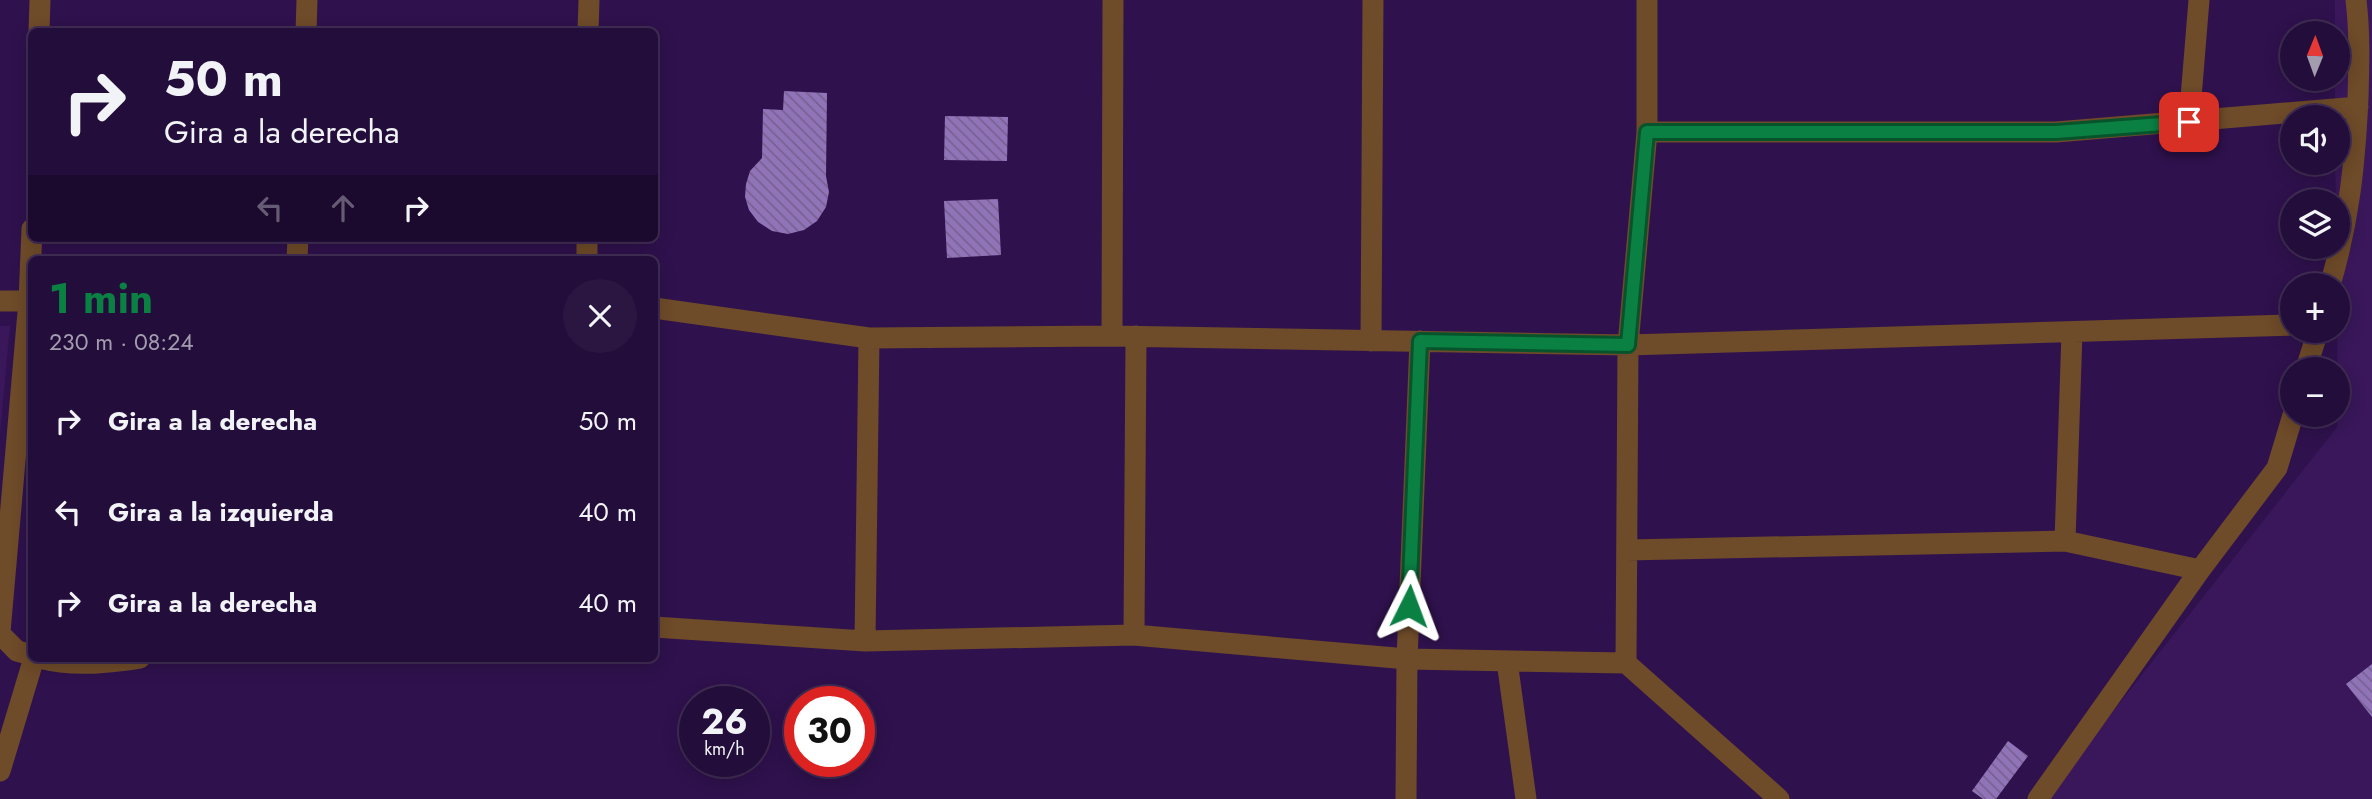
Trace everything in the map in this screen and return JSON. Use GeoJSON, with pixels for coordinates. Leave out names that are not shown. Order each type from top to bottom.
{"type":"FeatureCollection","features":[{"type":"Feature","properties":{"kind":"street"},"geometry":{"type":"LineString","coordinates":[[39,28],[40,0]]}},
{"type":"Feature","properties":{"kind":"street"},"geometry":{"type":"LineString","coordinates":[[306,28],[307,0]]}},
{"type":"Feature","properties":{"kind":"street"},"geometry":{"type":"LineString","coordinates":[[589,0],[589,28]]}},
{"type":"Feature","properties":{"kind":"street"},"geometry":{"type":"LineString","coordinates":[[1112,336],[1113,0]]}},
{"type":"Feature","properties":{"kind":"street"},"geometry":{"type":"LineString","coordinates":[[1371,341],[1373,0]]}},
{"type":"Feature","properties":{"kind":"street"},"geometry":{"type":"LineString","coordinates":[[1626,663],[1628,345],[1647,132],[1647,0]]}},
{"type":"Feature","properties":{"kind":"street"},"geometry":{"type":"LineString","coordinates":[[2189,122],[2199,0]]}},
{"type":"Feature","properties":{"kind":"street"},"geometry":{"type":"LineString","coordinates":[[2333,273],[2353,184],[2360,34],[2356,0]]}},
{"type":"Feature","properties":{"kind":"street"},"geometry":{"type":"LineString","coordinates":[[1647,132],[2056,132],[2358,107]]}},
{"type":"Feature","properties":{"kind":"street"},"geometry":{"type":"LineString","coordinates":[[0,300],[28,301]]}},
{"type":"Feature","properties":{"kind":"street"},"geometry":{"type":"LineString","coordinates":[[658,309],[869,338],[1112,336],[1628,345],[2280,325]]}},
{"type":"Feature","properties":{"kind":"street"},"geometry":{"type":"LineString","coordinates":[[28,323],[0,633],[17,651],[28,655]]}},
{"type":"Feature","properties":{"kind":"street"},"geometry":{"type":"LineString","coordinates":[[2065,541],[2072,332]]}},
{"type":"Feature","properties":{"kind":"street"},"geometry":{"type":"LineString","coordinates":[[1134,635],[1136,337]]}},
{"type":"Feature","properties":{"kind":"street"},"geometry":{"type":"LineString","coordinates":[[865,641],[869,338]]}},
{"type":"Feature","properties":{"kind":"street"},"geometry":{"type":"LineString","coordinates":[[1406,799],[1407,659],[1420,341]]}},
{"type":"Feature","properties":{"kind":"street"},"geometry":{"type":"LineString","coordinates":[[2038,799],[2200,570],[2277,468],[2289,427]]}},
{"type":"Feature","properties":{"kind":"street"},"geometry":{"type":"LineString","coordinates":[[1627,550],[2065,541],[2200,570]]}},
{"type":"Feature","properties":{"kind":"street"},"geometry":{"type":"LineString","coordinates":[[658,627],[865,641],[1134,635],[1407,659],[1626,663],[1779,799]]}},
{"type":"Feature","properties":{"kind":"street"},"geometry":{"type":"LineString","coordinates":[[0,771],[32,662]]}},
{"type":"Feature","properties":{"kind":"street"},"geometry":{"type":"LineString","coordinates":[[53,662],[113,662]]}},
{"type":"Feature","properties":{"kind":"street"},"geometry":{"type":"LineString","coordinates":[[1507,662],[1526,799]]}},
{"type":"Feature","properties":{"kind":"shaded area"},"geometry":{"type":"Polygon","coordinates":[[[2335,0],[2372,0],[2372,799],[2044,799],[2337,427],[2350,427],[2350,357],[2337,357],[2337,343],[2350,343],[2350,273],[2338,273],[2338,259],[2350,259],[2350,189],[2336,189],[2335,175],[2350,175],[2350,105],[2335,105],[2335,91],[2350,91],[2350,21],[2335,21],[2335,0]]]}},
{"type":"Feature","properties":{"kind":"shaded area"},"geometry":{"type":"Polygon","coordinates":[[[0,326],[10,326],[0,435],[0,326]]]}},
{"type":"Feature","properties":{"kind":"building"},"geometry":{"type":"Polygon","coordinates":[[[784,91],[827,93],[826,176],[829,192],[826,207],[817,221],[804,230],[788,234],[772,231],[758,222],[749,210],[745,197],[750,171],[762,158],[763,109],[783,110],[784,91]]]}},
{"type":"Feature","properties":{"kind":"building"},"geometry":{"type":"Polygon","coordinates":[[[945,116],[1008,117],[1007,161],[944,160],[945,116]]]}},
{"type":"Feature","properties":{"kind":"building"},"geometry":{"type":"Polygon","coordinates":[[[998,199],[1001,255],[947,258],[944,201],[998,199]]]}},
{"type":"Feature","properties":{"kind":"building"},"geometry":{"type":"Polygon","coordinates":[[[2372,664],[2372,717],[2346,684],[2372,664]]]}},
{"type":"Feature","properties":{"kind":"building"},"geometry":{"type":"Polygon","coordinates":[[[2008,741],[2028,756],[1996,799],[1983,799],[1972,791],[2008,741]]]}},
{"type":"Feature","properties":{"kind":"route"},"geometry":{"type":"LineString","coordinates":[[1409,606],[1420,341],[1628,345],[1647,132],[2056,132],[2189,122]]}}]}
